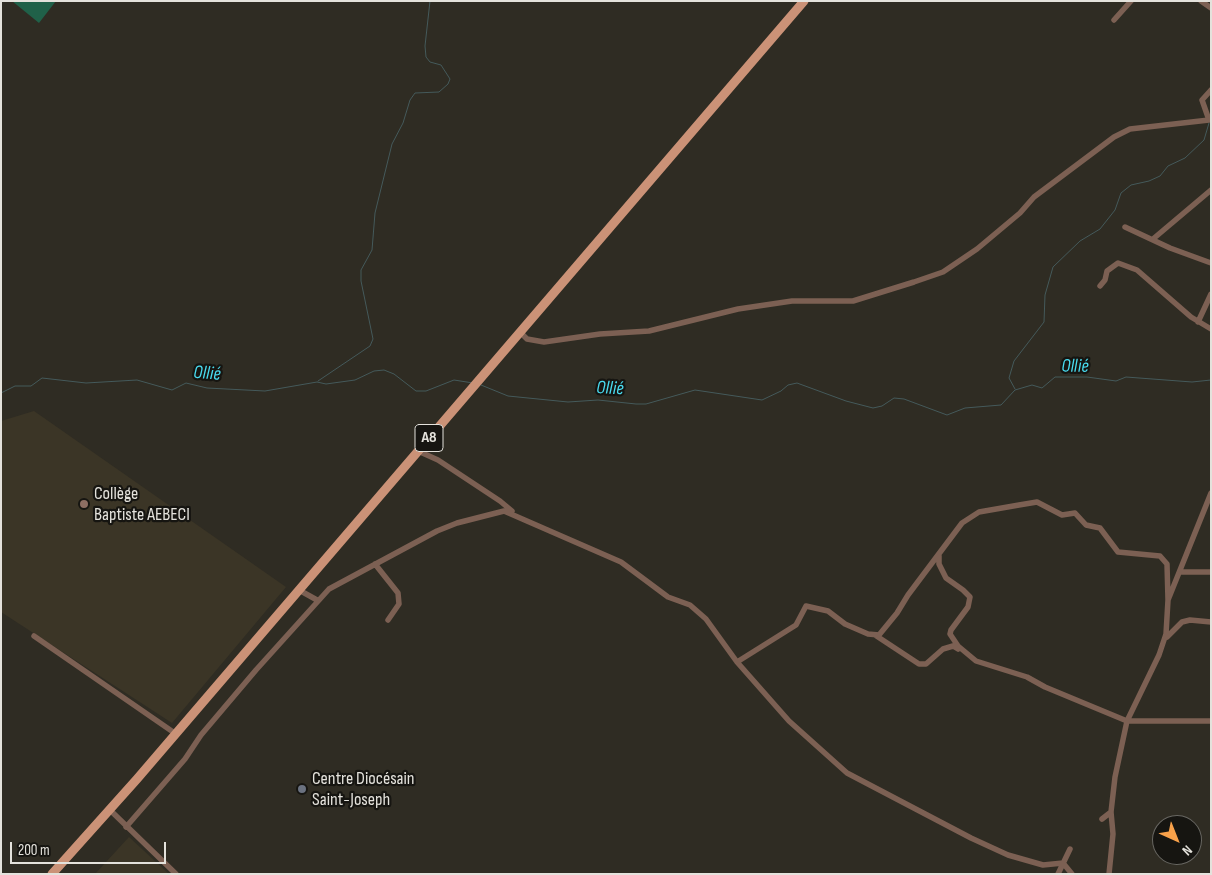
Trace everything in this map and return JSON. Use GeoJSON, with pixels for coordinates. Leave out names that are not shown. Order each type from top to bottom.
{"type":"FeatureCollection","features":[{"type":"Feature","properties":{"kind":"main road","name":"A8"},"geometry":{"type":"LineString","coordinates":[[52,874],[176,734],[804,1]]}},
{"type":"Feature","properties":{"kind":"street"},"geometry":{"type":"LineString","coordinates":[[1114,20],[1131,1]]}},
{"type":"Feature","properties":{"kind":"street"},"geometry":{"type":"LineString","coordinates":[[1201,1],[1211,8]]}},
{"type":"Feature","properties":{"kind":"street"},"geometry":{"type":"LineString","coordinates":[[520,332],[533,341],[565,340],[600,334],[657,329],[738,309],[792,301],[853,301],[892,290],[943,272],[977,249],[1014,219],[1034,197],[1114,137],[1130,129],[1210,119],[1202,100],[1211,90]]}},
{"type":"Feature","properties":{"kind":"street"},"geometry":{"type":"LineString","coordinates":[[1153,239],[1211,190]]}},
{"type":"Feature","properties":{"kind":"street"},"geometry":{"type":"LineString","coordinates":[[1125,227],[1170,248],[1211,263]]}},
{"type":"Feature","properties":{"kind":"street"},"geometry":{"type":"LineString","coordinates":[[1100,286],[1105,280],[1107,271],[1118,263],[1137,270],[1198,322],[1211,329]]}},
{"type":"Feature","properties":{"kind":"street"},"geometry":{"type":"LineString","coordinates":[[1198,322],[1211,294]]}},
{"type":"Feature","properties":{"kind":"street"},"geometry":{"type":"LineString","coordinates":[[418,451],[445,464],[500,501],[527,522],[620,562],[668,597],[690,605],[706,619],[737,662],[789,722],[847,773],[970,838],[1008,854],[1043,865],[1063,863]]}},
{"type":"Feature","properties":{"kind":"street"},"geometry":{"type":"LineString","coordinates":[[1168,600],[1211,493]]}},
{"type":"Feature","properties":{"kind":"street"},"geometry":{"type":"LineString","coordinates":[[875,635],[884,630],[962,523],[979,512],[1037,502],[1062,515],[1075,513],[1086,524],[1100,528],[1118,552],[1160,556],[1166,564],[1168,600],[1168,616],[1164,640]]}},
{"type":"Feature","properties":{"kind":"street"},"geometry":{"type":"LineString","coordinates":[[126,827],[185,759],[201,735],[317,600],[329,589],[417,540],[457,523],[504,510],[513,513]]}},
{"type":"Feature","properties":{"kind":"street"},"geometry":{"type":"LineString","coordinates":[[939,556],[939,564],[946,578],[970,597],[968,607],[950,634],[953,640],[976,660],[1027,677],[1046,687],[1127,721],[1211,721]]}},
{"type":"Feature","properties":{"kind":"street"},"geometry":{"type":"LineString","coordinates":[[375,564],[398,593],[399,604],[388,620]]}},
{"type":"Feature","properties":{"kind":"street"},"geometry":{"type":"LineString","coordinates":[[1180,572],[1211,572]]}},
{"type":"Feature","properties":{"kind":"street"},"geometry":{"type":"LineString","coordinates":[[300,590],[317,600]]}},
{"type":"Feature","properties":{"kind":"street"},"geometry":{"type":"LineString","coordinates":[[737,662],[796,625],[806,606],[828,611],[845,624],[875,635],[919,664],[926,664],[943,649],[953,646],[965,652]]}},
{"type":"Feature","properties":{"kind":"street"},"geometry":{"type":"LineString","coordinates":[[1110,874],[1113,834],[1111,812],[1119,753],[1127,721],[1164,640],[1172,630],[1182,622],[1190,620],[1211,622]]}},
{"type":"Feature","properties":{"kind":"street"},"geometry":{"type":"LineString","coordinates":[[34,636],[176,734]]}},
{"type":"Feature","properties":{"kind":"street"},"geometry":{"type":"LineString","coordinates":[[110,810],[176,874]]}},
{"type":"Feature","properties":{"kind":"street"},"geometry":{"type":"LineString","coordinates":[[1102,818],[1111,812]]}},
{"type":"Feature","properties":{"kind":"street"},"geometry":{"type":"LineString","coordinates":[[1058,874],[1070,849]]}},
{"type":"Feature","properties":{"kind":"street"},"geometry":{"type":"LineString","coordinates":[[1063,863],[1072,874]]}},
{"type":"Feature","properties":{"kind":"shaded area","name":"Collège Baptiste AEBECI"},"geometry":{"type":"Polygon","coordinates":[[[34,411],[286,587],[172,723],[1,612],[1,421],[34,411]]]}},
{"type":"Feature","properties":{"kind":"shaded area"},"geometry":{"type":"Polygon","coordinates":[[[129,837],[169,874],[95,874],[129,837]]]}},
{"type":"Feature","properties":{"kind":"green space"},"geometry":{"type":"Polygon","coordinates":[[[12,1],[56,1],[39,23],[12,1]]]}},
{"type":"Feature","properties":{"kind":"waterway"},"geometry":{"type":"LineString","coordinates":[[318,381],[370,346],[373,339],[361,281],[361,270],[372,250],[375,213],[392,144],[403,123],[410,100],[415,93],[439,92],[448,84],[450,79],[441,65],[430,62],[426,57],[425,46],[430,1]]}},
{"type":"Feature","properties":{"kind":"waterway"},"geometry":{"type":"LineString","coordinates":[[1015,389],[1009,378],[1014,361],[1044,322],[1045,295],[1053,267],[1080,241],[1100,229],[1115,210],[1121,193],[1131,185],[1149,181],[1160,176],[1168,166],[1185,158],[1204,140],[1209,123]]}},
{"type":"Feature","properties":{"kind":"waterway","name":"Ollié"},"geometry":{"type":"LineString","coordinates":[[1,393],[15,386],[31,386],[42,378],[86,383],[137,380],[172,390],[186,383],[207,388],[265,391],[317,382],[326,384],[355,380],[374,371],[384,370],[394,374],[416,391],[426,391],[454,380],[473,383]]}},
{"type":"Feature","properties":{"kind":"waterway","name":"Ollié"},"geometry":{"type":"LineString","coordinates":[[481,385],[508,396],[568,402],[598,400],[646,404],[695,390],[762,400],[781,391],[788,385],[797,383],[846,401],[873,408],[882,406],[894,398],[904,399],[947,415],[965,408],[1001,405],[1015,390],[1032,385],[1042,388],[1055,377],[1087,377],[1116,381],[1126,377],[1192,382],[1211,380]]}},
{"type":"Feature","properties":{"kind":"place","name":"Collège Baptiste AEBECI"},"geometry":{"type":"Point","coordinates":[84,504]}},
{"type":"Feature","properties":{"kind":"place","name":"Centre Diocésain Saint-Joseph"},"geometry":{"type":"Point","coordinates":[302,789]}}]}
